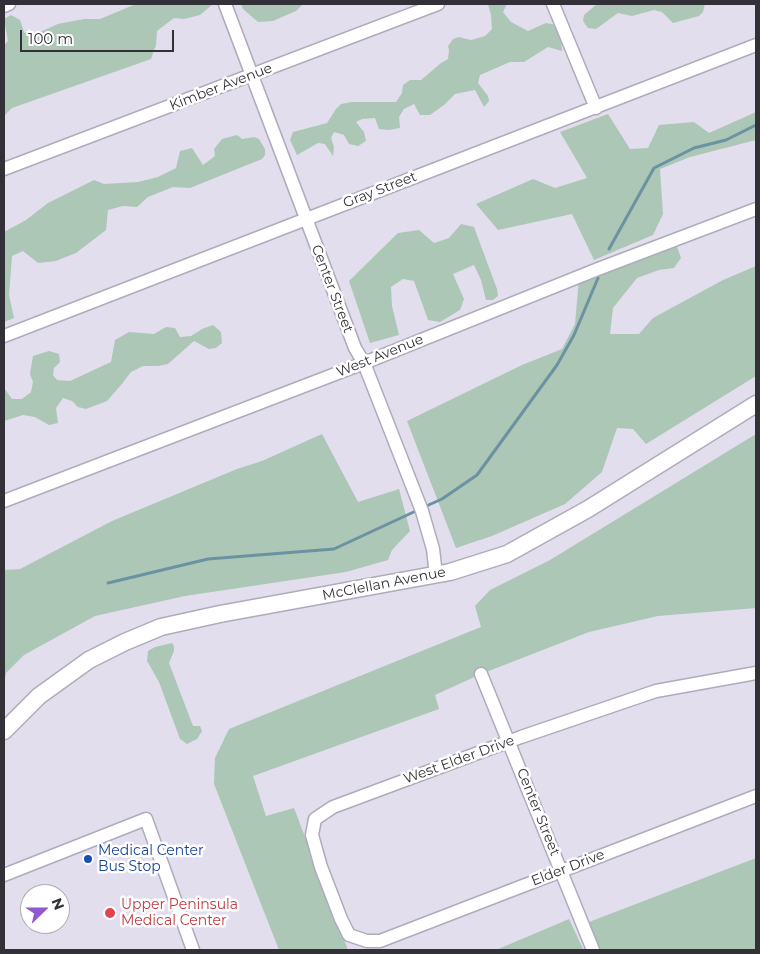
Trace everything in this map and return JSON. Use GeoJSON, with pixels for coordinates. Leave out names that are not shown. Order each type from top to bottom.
{"type":"FeatureCollection","features":[{"type":"Feature","properties":{"kind":"main road","name":"McClellan Avenue"},"geometry":{"type":"LineString","coordinates":[[4,731],[39,696],[89,660],[161,627],[220,614],[436,575],[463,569],[507,554],[588,509],[756,404]]}},
{"type":"Feature","properties":{"kind":"street"},"geometry":{"type":"LineString","coordinates":[[4,6],[9,4]]}},
{"type":"Feature","properties":{"kind":"street","name":"Center Street"},"geometry":{"type":"LineString","coordinates":[[225,4],[355,348],[364,363],[422,511],[434,549],[436,575]]}},
{"type":"Feature","properties":{"kind":"street","name":"Kimber Avenue"},"geometry":{"type":"LineString","coordinates":[[4,169],[438,4]]}},
{"type":"Feature","properties":{"kind":"street"},"geometry":{"type":"LineString","coordinates":[[553,4],[596,108]]}},
{"type":"Feature","properties":{"kind":"street","name":"Gray Street"},"geometry":{"type":"LineString","coordinates":[[4,336],[756,45]]}},
{"type":"Feature","properties":{"kind":"street","name":"West Avenue"},"geometry":{"type":"LineString","coordinates":[[4,501],[364,363],[598,269],[756,209]]}},
{"type":"Feature","properties":{"kind":"street","name":"West Elder Drive"},"geometry":{"type":"LineString","coordinates":[[380,941],[366,941],[350,935],[341,919],[321,867],[312,834],[315,820],[333,807],[656,691],[756,673]]}},
{"type":"Feature","properties":{"kind":"street","name":"Center Street"},"geometry":{"type":"LineString","coordinates":[[481,674],[593,950]]}},
{"type":"Feature","properties":{"kind":"street","name":"Elder Drive"},"geometry":{"type":"LineString","coordinates":[[380,941],[756,796]]}},
{"type":"Feature","properties":{"kind":"street"},"geometry":{"type":"LineString","coordinates":[[4,875],[146,819],[193,950]]}},
{"type":"Feature","properties":{"kind":"green space"},"geometry":{"type":"Polygon","coordinates":[[[136,4],[213,4],[200,15],[184,19],[174,18],[157,31],[156,45],[151,59],[12,108],[4,116],[4,45],[8,41],[4,19],[11,15],[20,20],[24,32],[29,37],[58,24],[84,19],[100,19],[136,4]]]}},
{"type":"Feature","properties":{"kind":"green space"},"geometry":{"type":"Polygon","coordinates":[[[241,4],[303,4],[296,11],[273,21],[258,22],[243,9],[241,4]]]}},
{"type":"Feature","properties":{"kind":"green space"},"geometry":{"type":"Polygon","coordinates":[[[488,4],[507,4],[503,12],[511,22],[528,31],[546,23],[556,25],[561,39],[562,51],[548,47],[524,62],[510,62],[480,75],[478,83],[488,96],[489,101],[484,107],[475,90],[455,94],[430,115],[420,115],[414,104],[404,109],[399,117],[400,128],[379,129],[375,118],[362,119],[356,122],[364,132],[366,141],[358,146],[349,144],[344,135],[334,132],[331,138],[334,147],[333,156],[325,144],[318,143],[297,155],[290,140],[293,132],[327,123],[341,104],[352,102],[396,102],[402,93],[403,85],[410,80],[421,80],[448,59],[448,46],[453,39],[459,37],[471,40],[485,36],[492,29],[488,4]]]}},
{"type":"Feature","properties":{"kind":"green space"},"geometry":{"type":"Polygon","coordinates":[[[597,4],[705,4],[703,12],[699,16],[673,23],[662,12],[654,10],[632,16],[618,13],[596,29],[588,28],[583,21],[584,15],[597,4]]]}},
{"type":"Feature","properties":{"kind":"green space"},"geometry":{"type":"Polygon","coordinates":[[[756,112],[756,140],[690,157],[660,169],[663,214],[653,235],[594,260],[572,214],[498,230],[476,204],[533,179],[555,188],[587,178],[560,132],[608,114],[630,149],[648,148],[659,125],[694,122],[709,133],[756,112]]]}},
{"type":"Feature","properties":{"kind":"green space"},"geometry":{"type":"Polygon","coordinates":[[[237,135],[242,139],[254,137],[259,139],[265,149],[265,155],[262,159],[190,188],[173,187],[148,197],[137,207],[123,206],[108,210],[106,230],[76,253],[56,261],[38,263],[23,251],[12,256],[9,295],[14,318],[4,322],[4,232],[26,220],[48,203],[94,180],[104,184],[138,182],[158,177],[176,168],[180,151],[192,148],[203,165],[215,156],[214,149],[222,139],[237,135]]]}},
{"type":"Feature","properties":{"kind":"green space"},"geometry":{"type":"Polygon","coordinates":[[[461,224],[474,227],[498,296],[493,300],[486,300],[481,280],[474,265],[453,274],[464,299],[460,310],[440,322],[428,320],[414,281],[403,279],[391,287],[392,306],[399,335],[370,343],[349,281],[398,233],[419,230],[434,243],[449,238],[461,224]]]}},
{"type":"Feature","properties":{"kind":"green space"},"geometry":{"type":"Polygon","coordinates":[[[676,244],[681,258],[674,268],[659,270],[637,278],[613,308],[610,334],[639,334],[653,318],[723,280],[756,266],[756,376],[646,444],[633,429],[617,428],[602,472],[565,504],[492,536],[456,548],[407,421],[522,365],[562,349],[575,324],[579,279],[676,244]]]}},
{"type":"Feature","properties":{"kind":"green space"},"geometry":{"type":"Polygon","coordinates":[[[213,325],[221,332],[222,343],[216,348],[209,349],[194,341],[168,364],[143,366],[131,372],[107,401],[86,409],[78,407],[72,401],[63,398],[56,408],[58,423],[49,425],[35,417],[23,415],[4,421],[4,388],[12,399],[22,399],[31,392],[33,382],[30,374],[33,356],[49,351],[59,354],[60,362],[54,368],[53,375],[57,380],[70,381],[111,362],[115,340],[129,332],[154,334],[166,327],[175,328],[180,337],[191,336],[213,325]]]}},
{"type":"Feature","properties":{"kind":"green space"},"geometry":{"type":"Polygon","coordinates":[[[322,434],[358,502],[399,489],[410,531],[392,550],[388,560],[346,572],[185,596],[95,616],[24,655],[6,673],[4,684],[4,570],[20,569],[112,521],[237,469],[262,461],[322,434]]]}},
{"type":"Feature","properties":{"kind":"green space"},"geometry":{"type":"Polygon","coordinates":[[[756,434],[756,608],[658,616],[589,632],[481,674],[435,695],[439,709],[253,776],[266,816],[294,808],[348,950],[279,950],[214,784],[215,758],[229,729],[481,627],[475,606],[490,590],[550,560],[756,434]]]}},
{"type":"Feature","properties":{"kind":"green space"},"geometry":{"type":"Polygon","coordinates":[[[172,643],[174,651],[169,663],[193,726],[200,726],[202,731],[197,739],[187,744],[180,739],[159,682],[147,661],[148,651],[155,647],[172,643]]]}},
{"type":"Feature","properties":{"kind":"green space"},"geometry":{"type":"Polygon","coordinates":[[[756,858],[756,950],[599,950],[589,922],[756,858]]]}},
{"type":"Feature","properties":{"kind":"green space"},"geometry":{"type":"Polygon","coordinates":[[[569,919],[583,949],[496,950],[569,919]]]}},
{"type":"Feature","properties":{"kind":"waterway"},"geometry":{"type":"LineString","coordinates":[[609,249],[654,168],[694,148],[726,140],[756,125]]}},
{"type":"Feature","properties":{"kind":"waterway"},"geometry":{"type":"LineString","coordinates":[[424,507],[442,499],[477,475],[557,365],[574,335],[598,278]]}},
{"type":"Feature","properties":{"kind":"waterway"},"geometry":{"type":"LineString","coordinates":[[108,583],[208,559],[334,549],[418,510]]}},
{"type":"Feature","properties":{"kind":"place","name":"Medical Center Bus Stop"},"geometry":{"type":"Point","coordinates":[88,859]}},
{"type":"Feature","properties":{"kind":"place","name":"Upper Peninsula Medical Center"},"geometry":{"type":"Point","coordinates":[110,913]}}]}
